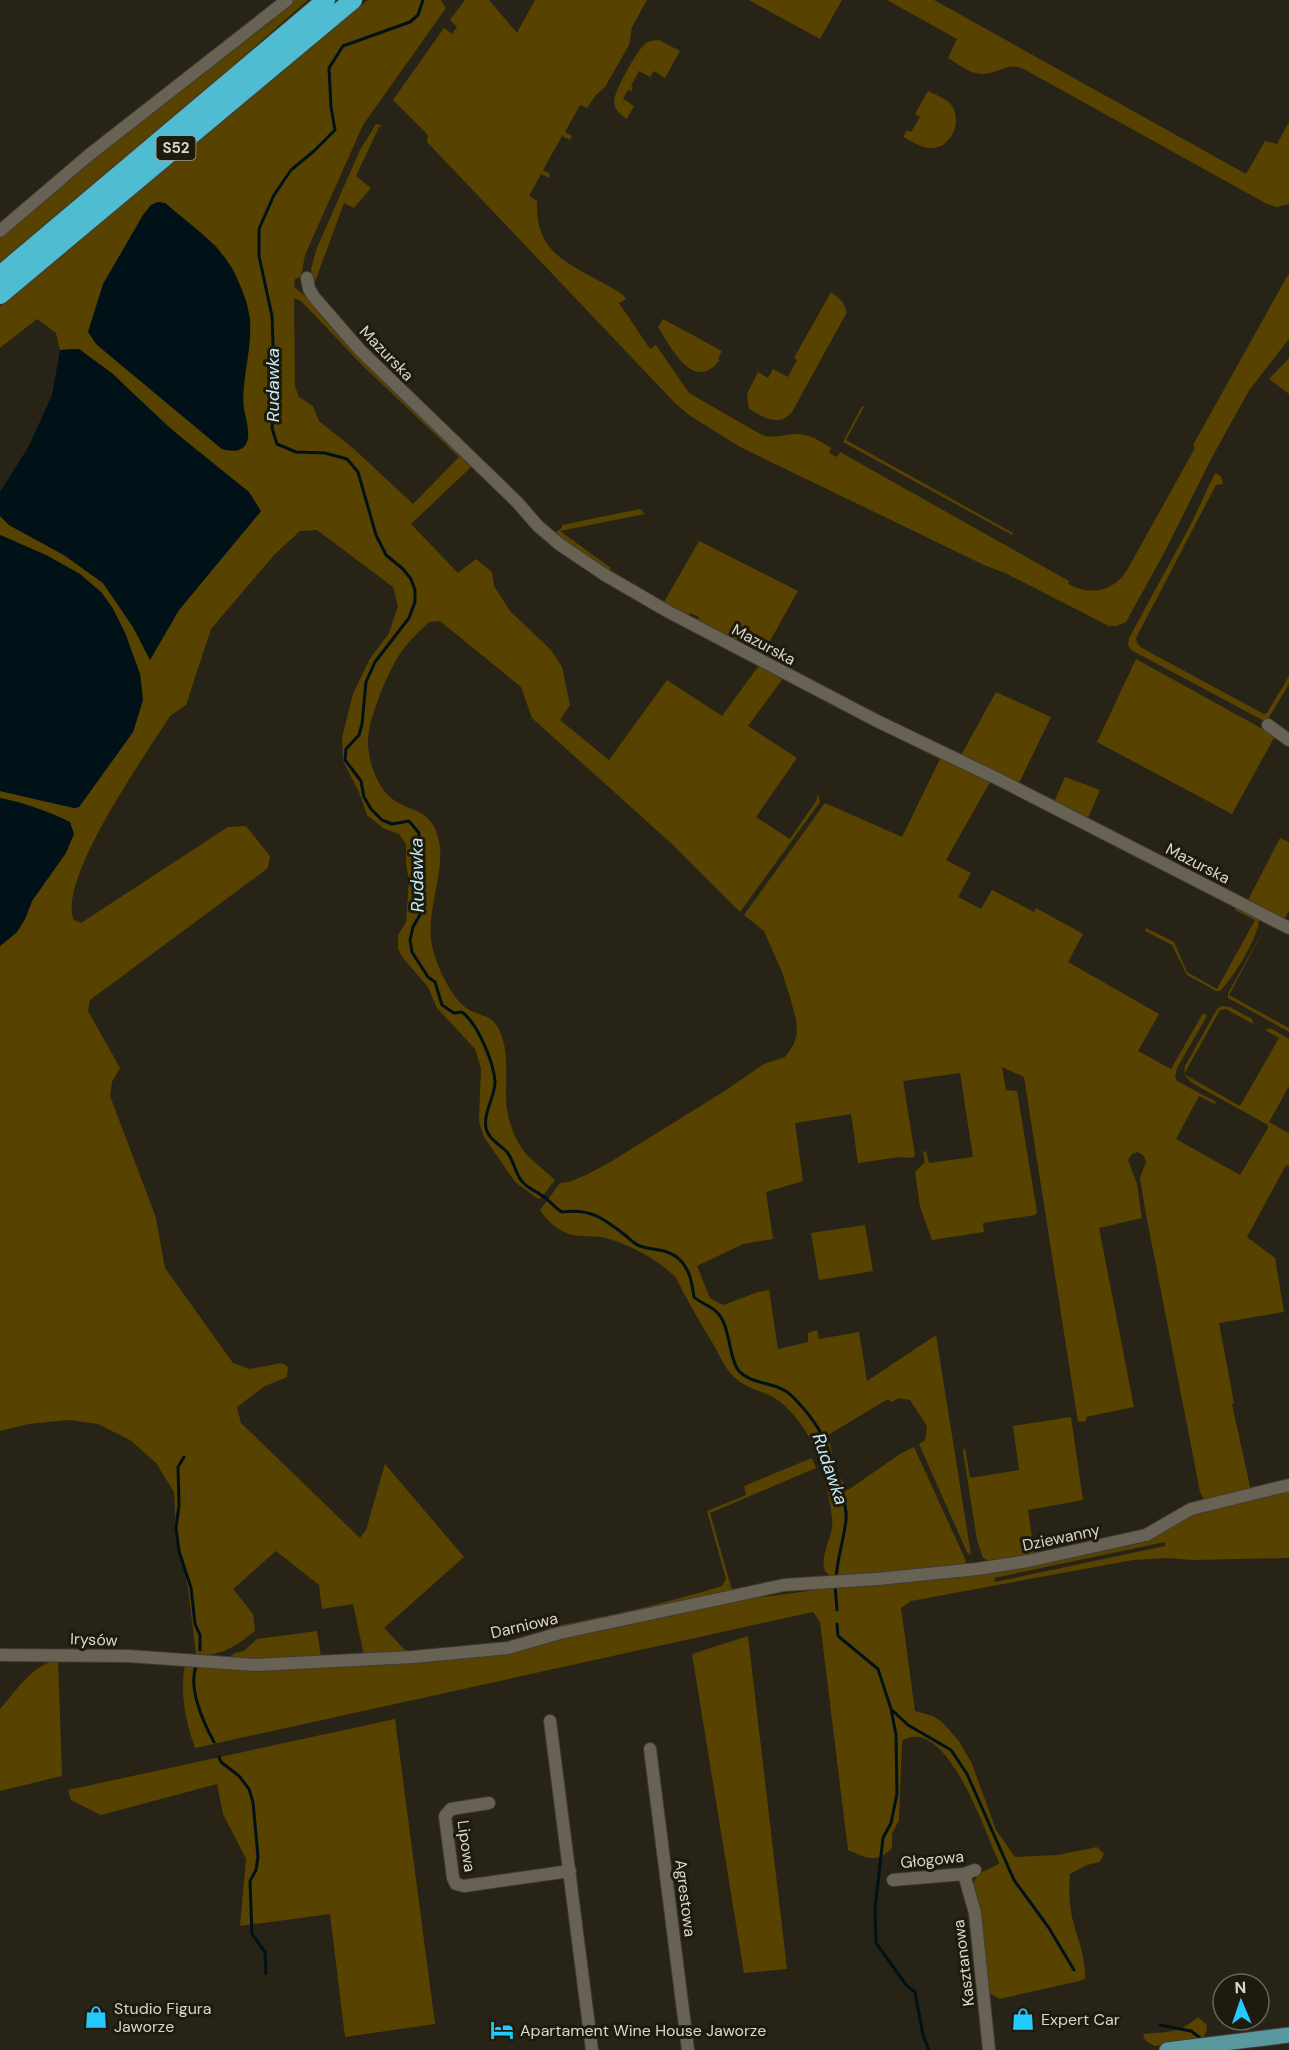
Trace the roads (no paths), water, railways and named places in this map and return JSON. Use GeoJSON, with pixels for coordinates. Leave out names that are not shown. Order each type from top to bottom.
{"type":"FeatureCollection","features":[{"type":"Feature","properties":{"kind":"highway","name":"S52"},"geometry":{"type":"LineString","coordinates":[[0,275],[326,0]]}},
{"type":"Feature","properties":{"kind":"highway","name":"S52"},"geometry":{"type":"LineString","coordinates":[[0,295],[353,0]]}},
{"type":"Feature","properties":{"kind":"main road"},"geometry":{"type":"LineString","coordinates":[[1167,2050],[1289,2035]]}},
{"type":"Feature","properties":{"kind":"street"},"geometry":{"type":"LineString","coordinates":[[0,231],[89,155],[287,0]]}},
{"type":"Feature","properties":{"kind":"street","name":"Mazurska"},"geometry":{"type":"LineString","coordinates":[[307,278],[314,297],[360,350],[394,384],[517,502],[548,535],[605,575],[666,611],[877,721],[998,779],[1289,928]]}},
{"type":"Feature","properties":{"kind":"street"},"geometry":{"type":"LineString","coordinates":[[1268,725],[1289,740]]}},
{"type":"Feature","properties":{"kind":"street","name":"Dziewanny"},"geometry":{"type":"LineString","coordinates":[[830,1581],[977,1569],[1078,1551],[1146,1535],[1177,1516],[1200,1506],[1289,1485]]}},
{"type":"Feature","properties":{"kind":"street","name":"Darniowa"},"geometry":{"type":"LineString","coordinates":[[186,1659],[256,1665],[413,1657],[508,1648],[560,1633],[736,1594],[798,1583],[830,1581]]}},
{"type":"Feature","properties":{"kind":"street","name":"Irysów"},"geometry":{"type":"LineString","coordinates":[[0,1654],[186,1659]]}},
{"type":"Feature","properties":{"kind":"street"},"geometry":{"type":"LineString","coordinates":[[549,1720],[592,2050]]}},
{"type":"Feature","properties":{"kind":"street","name":"Agrestowa"},"geometry":{"type":"LineString","coordinates":[[650,1749],[688,2050]]}},
{"type":"Feature","properties":{"kind":"street","name":"Lipowa"},"geometry":{"type":"LineString","coordinates":[[489,1803],[451,1809],[445,1816],[453,1878],[456,1884],[464,1886],[570,1871]]}},
{"type":"Feature","properties":{"kind":"street","name":"Głogowa"},"geometry":{"type":"LineString","coordinates":[[893,1880],[969,1872]]}},
{"type":"Feature","properties":{"kind":"street","name":"Kasztanowa"},"geometry":{"type":"LineString","coordinates":[[969,1872],[989,2050]]}},
{"type":"Feature","properties":{"kind":"waterway","name":"Rudawka"},"geometry":{"type":"LineString","coordinates":[[423,0],[418,15],[410,22],[343,46],[329,68],[335,130],[291,170],[274,195],[259,229],[259,256],[272,316],[275,400],[272,428],[277,444],[296,452],[325,453],[347,459],[358,472],[376,535],[386,555],[403,569],[411,579],[415,590],[415,602],[409,618],[375,662],[366,682],[362,724],[359,735],[346,749],[345,760],[361,781],[364,797],[371,809],[382,820],[392,824],[409,821],[419,833],[421,913],[413,927],[410,940],[412,952],[428,977],[435,982],[442,1005],[454,1013],[462,1012],[474,1025],[484,1044],[492,1065],[495,1082],[486,1122],[487,1132],[507,1152],[521,1180],[562,1212],[581,1212],[596,1216],[638,1245],[665,1251],[679,1259],[688,1272],[694,1297],[713,1309],[722,1319],[739,1371],[751,1379],[786,1391],[809,1415],[818,1428],[832,1460],[846,1511],[836,1579]]}},
{"type":"Feature","properties":{"kind":"waterway"},"geometry":{"type":"LineString","coordinates":[[184,1457],[178,1467],[179,1505],[176,1528],[179,1551],[191,1588],[195,1624],[200,1635],[200,1650]]}},
{"type":"Feature","properties":{"kind":"waterway","name":"Rudawka"},"geometry":{"type":"LineString","coordinates":[[835,1585],[837,1610]]}},
{"type":"Feature","properties":{"kind":"waterway","name":"Rudawka"},"geometry":{"type":"LineString","coordinates":[[837,1624],[838,1636],[878,1669],[891,1709],[896,1735],[897,1794],[891,1823],[883,1838],[875,1908],[876,1943],[907,1986],[915,1992],[923,2035],[929,2050]]}},
{"type":"Feature","properties":{"kind":"waterway"},"geometry":{"type":"LineString","coordinates":[[196,1666],[195,1694],[201,1715],[214,1742]]}},
{"type":"Feature","properties":{"kind":"waterway"},"geometry":{"type":"LineString","coordinates":[[892,1710],[908,1725],[951,1750],[967,1774],[1014,1880],[1049,1928],[1074,1970]]}},
{"type":"Feature","properties":{"kind":"waterway"},"geometry":{"type":"LineString","coordinates":[[219,1757],[221,1762],[239,1776],[249,1789],[253,1802],[258,1857],[256,1870],[250,1881],[252,1934],[265,1952],[266,1974]]}},
{"type":"Feature","properties":{"kind":"waterway"},"geometry":{"type":"LineString","coordinates":[[1160,2025],[1191,2031],[1199,2037]]}},
{"type":"Feature","properties":{"kind":"place","name":"Studio Figura Jaworze"},"geometry":{"type":"Point","coordinates":[96,2017]}},
{"type":"Feature","properties":{"kind":"place","name":"Expert Car"},"geometry":{"type":"Point","coordinates":[1023,2019]}},
{"type":"Feature","properties":{"kind":"place","name":"Apartament Wine House Jaworze"},"geometry":{"type":"Point","coordinates":[502,2030]}}]}
